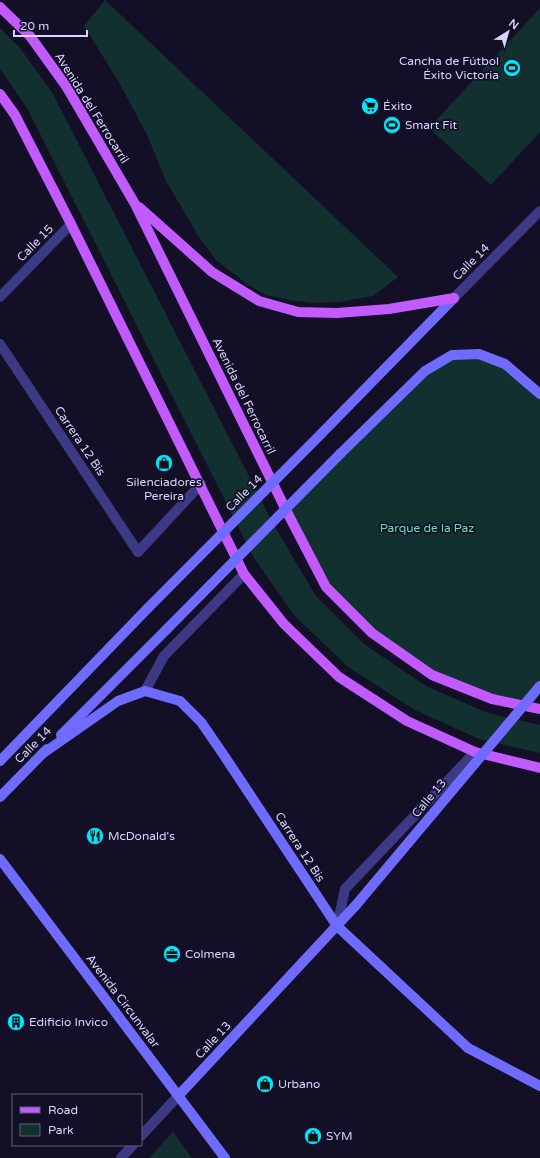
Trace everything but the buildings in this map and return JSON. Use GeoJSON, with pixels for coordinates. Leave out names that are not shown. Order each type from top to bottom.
{"type":"FeatureCollection","features":[{"type":"Feature","properties":{"kind":"main road","name":"Avenida del Ferrocarril"},"geometry":{"type":"LineString","coordinates":[[0,7],[30,36],[66,86],[135,204],[286,510],[326,587],[372,633],[432,674],[492,699],[540,709]]}},
{"type":"Feature","properties":{"kind":"main road"},"geometry":{"type":"LineString","coordinates":[[0,94],[15,115],[71,224],[244,574],[284,624],[339,677],[408,721],[475,752],[540,768]]}},
{"type":"Feature","properties":{"kind":"main road"},"geometry":{"type":"LineString","coordinates":[[135,204],[212,272],[259,301],[298,312],[338,313],[389,309],[454,298]]}},
{"type":"Feature","properties":{"kind":"main road","name":"Calle 14"},"geometry":{"type":"LineString","coordinates":[[0,761],[148,608],[454,298]]}},
{"type":"Feature","properties":{"kind":"main road","name":"Calle 14"},"geometry":{"type":"LineString","coordinates":[[0,797],[340,454],[425,371],[452,355],[479,354],[505,364],[540,394]]}},
{"type":"Feature","properties":{"kind":"main road","name":"Calle 13"},"geometry":{"type":"LineString","coordinates":[[179,1095],[356,905],[540,686]]}},
{"type":"Feature","properties":{"kind":"main road"},"geometry":{"type":"LineString","coordinates":[[42,754],[118,701],[145,691]]}},
{"type":"Feature","properties":{"kind":"main road","name":"Carrera 12 Bis"},"geometry":{"type":"LineString","coordinates":[[145,691],[180,701],[201,722],[337,926],[468,1048],[540,1086]]}},
{"type":"Feature","properties":{"kind":"main road","name":"Avenida Circunvalar"},"geometry":{"type":"LineString","coordinates":[[0,859],[225,1158]]}},
{"type":"Feature","properties":{"kind":"street","name":"Calle 14"},"geometry":{"type":"LineString","coordinates":[[454,298],[540,211]]}},
{"type":"Feature","properties":{"kind":"street","name":"Calle 15"},"geometry":{"type":"LineString","coordinates":[[0,297],[71,224]]}},
{"type":"Feature","properties":{"kind":"street","name":"Carrera 12 Bis"},"geometry":{"type":"LineString","coordinates":[[0,344],[138,552],[200,484]]}},
{"type":"Feature","properties":{"kind":"street"},"geometry":{"type":"LineString","coordinates":[[145,691],[164,656],[244,574]]}},
{"type":"Feature","properties":{"kind":"street","name":"Calle 13"},"geometry":{"type":"LineString","coordinates":[[337,926],[345,889],[475,752]]}},
{"type":"Feature","properties":{"kind":"street","name":"Calle 13"},"geometry":{"type":"LineString","coordinates":[[142,1135],[179,1095]]}},
{"type":"Feature","properties":{"kind":"street"},"geometry":{"type":"LineString","coordinates":[[121,1158],[132,1146]]}},
{"type":"Feature","properties":{"kind":"green space"},"geometry":{"type":"Polygon","coordinates":[[[105,0],[398,277],[373,296],[339,302],[314,303],[266,295],[248,285],[216,260],[200,239],[166,181],[147,135],[120,84],[84,26],[105,0]]]}},
{"type":"Feature","properties":{"kind":"green space","name":"Cancha de Fútbol Éxito Victoria"},"geometry":{"type":"Polygon","coordinates":[[[540,8],[540,132],[491,185],[429,128],[540,8]]]}},
{"type":"Feature","properties":{"kind":"green space"},"geometry":{"type":"Polygon","coordinates":[[[0,28],[20,48],[53,94],[275,527],[316,596],[364,644],[426,686],[488,713],[540,725],[540,753],[479,739],[413,709],[347,666],[294,615],[254,558],[27,108],[0,69],[0,28]]]}},
{"type":"Feature","properties":{"kind":"green space","name":"Parque de la Paz"},"geometry":{"type":"Polygon","coordinates":[[[479,354],[505,364],[540,394],[540,689],[526,707],[432,675],[372,633],[326,587],[286,510],[425,371],[452,355],[479,354]]]}},
{"type":"Feature","properties":{"kind":"green space"},"geometry":{"type":"Polygon","coordinates":[[[173,1132],[192,1158],[149,1158],[173,1132]]]}},
{"type":"Feature","properties":{"kind":"place","name":"Cancha de Fútbol Éxito Victoria"},"geometry":{"type":"Point","coordinates":[512,68]}},
{"type":"Feature","properties":{"kind":"place","name":"Éxito"},"geometry":{"type":"Point","coordinates":[370,106]}},
{"type":"Feature","properties":{"kind":"place","name":"Smart Fit"},"geometry":{"type":"Point","coordinates":[392,125]}},
{"type":"Feature","properties":{"kind":"place","name":"Silenciadores Pereira"},"geometry":{"type":"Point","coordinates":[164,463]}},
{"type":"Feature","properties":{"kind":"place","name":"McDonald's"},"geometry":{"type":"Point","coordinates":[95,836]}},
{"type":"Feature","properties":{"kind":"place","name":"Colmena"},"geometry":{"type":"Point","coordinates":[172,954]}},
{"type":"Feature","properties":{"kind":"place","name":"Edificio Invico"},"geometry":{"type":"Point","coordinates":[16,1022]}},
{"type":"Feature","properties":{"kind":"place","name":"Urbano"},"geometry":{"type":"Point","coordinates":[265,1084]}},
{"type":"Feature","properties":{"kind":"place","name":"SYM"},"geometry":{"type":"Point","coordinates":[313,1136]}}]}
